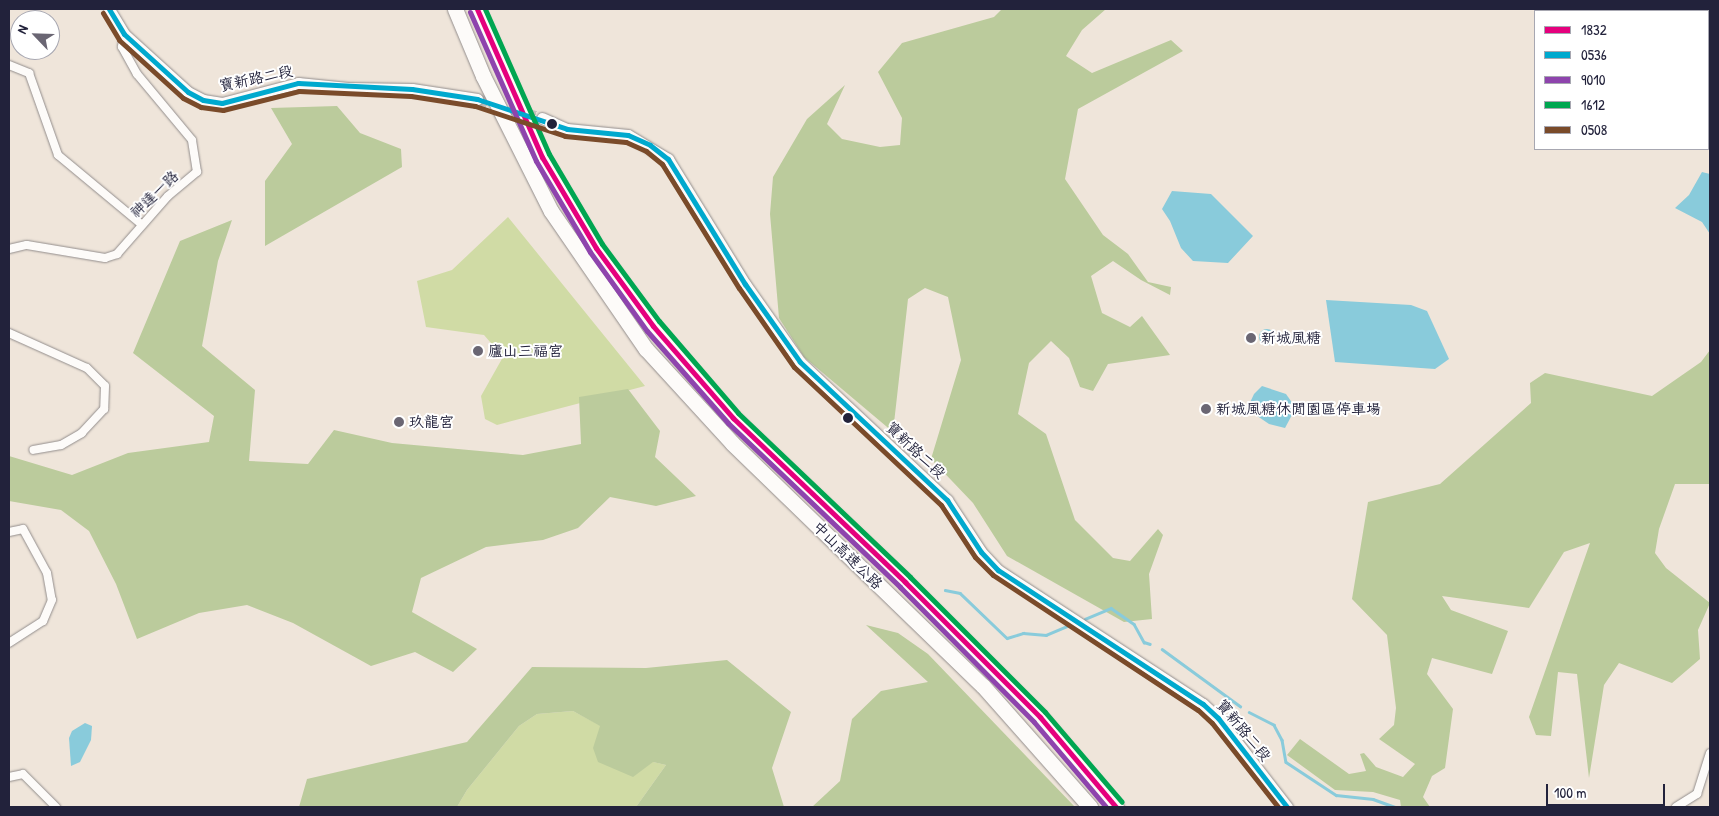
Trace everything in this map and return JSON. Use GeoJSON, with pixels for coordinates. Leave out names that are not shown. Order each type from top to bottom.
{"type":"FeatureCollection","features":[{"type":"Feature","properties":{"kind":"highway","name":"中山高速公路"},"geometry":{"type":"LineString","coordinates":[[455,9],[483,76],[551,211],[646,349],[732,443],[984,686],[1090,807]]}},
{"type":"Feature","properties":{"kind":"highway","name":"中山高速公路"},"geometry":{"type":"LineString","coordinates":[[476,9],[507,85],[567,203],[596,248],[665,340],[733,418],[905,582],[1040,717],[1116,807]]}},
{"type":"Feature","properties":{"kind":"street","name":"寶新路二段"},"geometry":{"type":"LineString","coordinates":[[109,9],[124,34],[188,92],[203,100],[222,103],[298,83],[348,88],[412,89],[477,99]]}},
{"type":"Feature","properties":{"kind":"street","name":"神達一路"},"geometry":{"type":"LineString","coordinates":[[9,248],[27,245],[105,258],[117,254],[141,224],[197,172],[192,140],[137,74],[122,47],[124,34]]}},
{"type":"Feature","properties":{"kind":"street"},"geometry":{"type":"LineString","coordinates":[[9,65],[29,73],[58,155],[141,224]]}},
{"type":"Feature","properties":{"kind":"street","name":"寶新路二段"},"geometry":{"type":"LineString","coordinates":[[542,118],[567,129],[628,135],[668,159],[745,284],[800,362],[947,500],[981,552],[998,570],[1203,704],[1218,718],[1287,807]]}},
{"type":"Feature","properties":{"kind":"street"},"geometry":{"type":"LineString","coordinates":[[9,333],[87,368],[105,386],[104,410],[82,433],[61,445],[33,450]]}},
{"type":"Feature","properties":{"kind":"street"},"geometry":{"type":"LineString","coordinates":[[9,532],[23,529],[47,573],[52,600],[43,621],[9,643]]}},
{"type":"Feature","properties":{"kind":"street"},"geometry":{"type":"LineString","coordinates":[[1676,807],[1697,794],[1710,753]]}},
{"type":"Feature","properties":{"kind":"street"},"geometry":{"type":"LineString","coordinates":[[9,777],[23,774],[56,807]]}},
{"type":"Feature","properties":{"kind":"green space"},"geometry":{"type":"Polygon","coordinates":[[[1002,9],[1106,9],[1082,30],[1066,56],[1092,73],[1171,40],[1183,51],[1078,109],[1065,179],[1103,235],[1128,254],[1148,282],[1171,287],[1170,295],[1141,280],[1113,261],[1091,276],[1102,313],[1130,327],[1142,316],[1170,355],[1108,364],[1093,391],[1080,387],[1069,358],[1051,341],[1029,363],[1018,414],[1046,434],[1075,520],[1113,558],[1130,561],[1158,529],[1163,535],[1149,574],[1152,619],[1124,622],[1007,556],[973,503],[931,459],[961,360],[948,297],[925,288],[908,299],[893,432],[804,357],[779,318],[770,214],[773,177],[807,119],[845,85],[827,124],[842,139],[880,147],[900,145],[902,118],[878,72],[902,43],[994,17],[1002,9]]]}},
{"type":"Feature","properties":{"kind":"green space"},"geometry":{"type":"Polygon","coordinates":[[[337,106],[360,133],[401,149],[402,167],[265,246],[265,181],[292,144],[271,108],[337,106]]]}},
{"type":"Feature","properties":{"kind":"green space"},"geometry":{"type":"Polygon","coordinates":[[[508,217],[645,386],[497,425],[485,419],[481,396],[503,357],[484,335],[426,327],[417,281],[452,270],[508,217]]]}},
{"type":"Feature","properties":{"kind":"green space"},"geometry":{"type":"Polygon","coordinates":[[[232,220],[218,261],[202,346],[255,390],[249,461],[308,464],[334,430],[392,443],[523,455],[581,444],[579,397],[628,389],[660,431],[655,457],[696,496],[656,506],[610,497],[578,528],[543,540],[486,547],[421,578],[412,612],[477,649],[453,672],[415,652],[371,666],[293,623],[247,605],[199,613],[137,639],[116,584],[89,531],[61,510],[9,501],[9,456],[72,475],[128,453],[209,442],[214,416],[133,353],[180,241],[232,220]]]}},
{"type":"Feature","properties":{"kind":"green space"},"geometry":{"type":"Polygon","coordinates":[[[1710,350],[1710,484],[1675,484],[1659,529],[1655,553],[1666,568],[1710,603],[1698,630],[1700,659],[1672,683],[1619,663],[1604,685],[1589,778],[1577,674],[1558,672],[1551,736],[1536,735],[1529,717],[1590,543],[1564,552],[1529,608],[1442,596],[1451,610],[1508,631],[1492,674],[1432,658],[1427,674],[1453,709],[1445,768],[1432,776],[1423,797],[1430,807],[1401,807],[1400,800],[1373,792],[1335,790],[1287,755],[1300,739],[1349,774],[1366,771],[1360,754],[1364,753],[1376,767],[1403,777],[1415,764],[1379,739],[1394,725],[1396,708],[1387,635],[1352,599],[1368,502],[1440,484],[1531,403],[1530,383],[1545,373],[1652,396],[1701,362],[1710,350]]]}},
{"type":"Feature","properties":{"kind":"green space"},"geometry":{"type":"Polygon","coordinates":[[[866,625],[898,633],[928,654],[1075,807],[812,807],[840,781],[852,719],[881,691],[928,682],[866,625]]]}},
{"type":"Feature","properties":{"kind":"green space"},"geometry":{"type":"Polygon","coordinates":[[[727,660],[791,712],[772,768],[784,807],[636,807],[666,765],[653,762],[633,777],[598,762],[593,748],[600,726],[573,711],[537,714],[519,726],[467,790],[457,807],[299,807],[307,779],[467,742],[532,667],[646,668],[727,660]]]}},
{"type":"Feature","properties":{"kind":"green space"},"geometry":{"type":"Polygon","coordinates":[[[573,711],[601,726],[594,748],[666,765],[636,807],[457,807],[467,790],[519,726],[537,714],[573,711]]]}},
{"type":"Feature","properties":{"kind":"water"},"geometry":{"type":"Polygon","coordinates":[[[1702,172],[1710,174],[1710,234],[1702,222],[1675,208],[1689,195],[1702,172]]]}},
{"type":"Feature","properties":{"kind":"water"},"geometry":{"type":"Polygon","coordinates":[[[1172,191],[1211,194],[1253,236],[1228,263],[1193,261],[1181,248],[1170,221],[1162,209],[1172,191]]]}},
{"type":"Feature","properties":{"kind":"water"},"geometry":{"type":"Polygon","coordinates":[[[1326,300],[1411,305],[1427,311],[1449,359],[1435,369],[1335,362],[1326,300]]]}},
{"type":"Feature","properties":{"kind":"water"},"geometry":{"type":"Polygon","coordinates":[[[1264,329],[1270,329],[1275,334],[1273,343],[1264,345],[1259,340],[1259,334],[1264,329]]]}},
{"type":"Feature","properties":{"kind":"water"},"geometry":{"type":"Polygon","coordinates":[[[1262,386],[1286,394],[1293,404],[1293,413],[1285,428],[1269,424],[1247,409],[1254,394],[1262,386]]]}},
{"type":"Feature","properties":{"kind":"water"},"geometry":{"type":"Polygon","coordinates":[[[85,723],[92,726],[91,740],[80,762],[71,766],[69,738],[72,731],[85,723]]]}},
{"type":"Feature","properties":{"kind":"waterway"},"geometry":{"type":"LineString","coordinates":[[945,590],[960,593],[1007,638],[1023,633],[1046,635],[1070,625]]}},
{"type":"Feature","properties":{"kind":"waterway"},"geometry":{"type":"LineString","coordinates":[[1085,619],[1111,608],[1134,624],[1144,642],[1150,644]]}},
{"type":"Feature","properties":{"kind":"waterway"},"geometry":{"type":"LineString","coordinates":[[1162,649],[1240,706]]}},
{"type":"Feature","properties":{"kind":"waterway"},"geometry":{"type":"LineString","coordinates":[[1249,712],[1274,725],[1282,740],[1286,762],[1336,795],[1373,799],[1395,807]]}},
{"type":"Feature","properties":{"kind":"tunnel"},"geometry":{"type":"LineString","coordinates":[[477,99],[542,118]]}},
{"type":"Feature","properties":{"kind":"transit line","name":"0536"},"geometry":{"type":"LineString","coordinates":[[109,9],[124,34],[188,92],[203,100],[222,103],[298,83],[412,89],[477,99],[567,129],[628,135],[650,145],[668,159],[745,284],[800,362],[947,500],[981,552],[998,570],[1203,704],[1218,718],[1287,807]]}},
{"type":"Feature","properties":{"kind":"transit line","name":"1832"},"geometry":{"type":"LineString","coordinates":[[477,9],[542,157],[596,248],[653,326],[733,418],[905,582],[1040,717],[1116,807]]}},
{"type":"Feature","properties":{"kind":"transit line","name":"1612"},"geometry":{"type":"LineString","coordinates":[[485,9],[549,154],[602,244],[659,321],[738,413],[910,577],[1045,712],[1122,802]]}},
{"type":"Feature","properties":{"kind":"transit line","name":"9010"},"geometry":{"type":"LineString","coordinates":[[470,12],[536,161],[590,252],[647,331],[728,423],[900,587],[1034,722],[1106,807]]}},
{"type":"Feature","properties":{"kind":"transit line","name":"0508"},"geometry":{"type":"LineString","coordinates":[[103,13],[119,40],[183,98],[201,107],[223,110],[299,91],[411,96],[475,106],[565,136],[626,142],[646,151],[662,164],[739,288],[794,367],[941,505],[975,557],[993,575],[1198,710],[1212,723],[1278,807]]}},
{"type":"Feature","properties":{"kind":"place","name":"新城風糖"},"geometry":{"type":"Point","coordinates":[1251,338]}},
{"type":"Feature","properties":{"kind":"place","name":"廬山三福宫"},"geometry":{"type":"Point","coordinates":[478,351]}},
{"type":"Feature","properties":{"kind":"place","name":"新城風糖休閒園區停車場"},"geometry":{"type":"Point","coordinates":[1206,409]}},
{"type":"Feature","properties":{"kind":"place","name":"玖龍宮"},"geometry":{"type":"Point","coordinates":[399,422]}}]}
